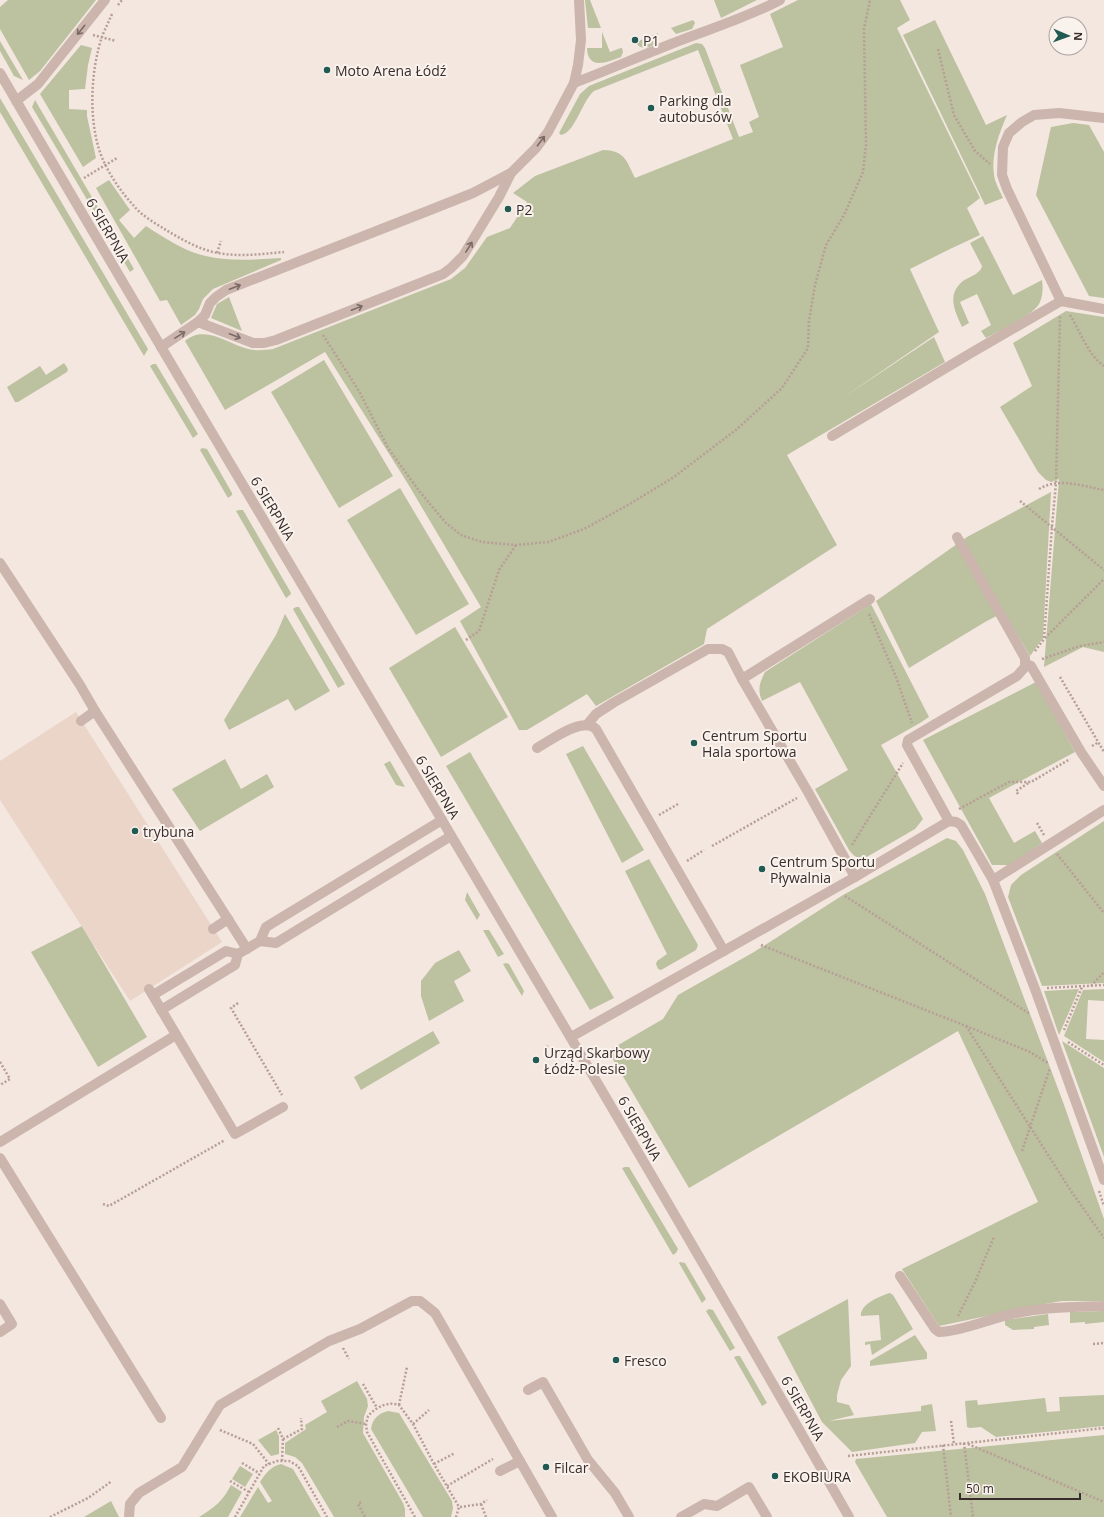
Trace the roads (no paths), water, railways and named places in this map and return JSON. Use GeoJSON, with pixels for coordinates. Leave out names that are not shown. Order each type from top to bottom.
{"type":"FeatureCollection","features":[{"type":"Feature","properties":{"kind":"street"},"geometry":{"type":"LineString","coordinates":[[16,101],[38,84],[105,0]]}},
{"type":"Feature","properties":{"kind":"street"},"geometry":{"type":"LineString","coordinates":[[161,347],[198,322],[205,315],[210,303],[226,290],[473,193],[511,173],[536,148],[548,132],[574,83],[581,40],[579,0]]}},
{"type":"Feature","properties":{"kind":"street"},"geometry":{"type":"LineString","coordinates":[[574,83],[746,16],[780,0]]}},
{"type":"Feature","properties":{"kind":"street","name":"6 SIERPNIA"},"geometry":{"type":"LineString","coordinates":[[2,79],[571,1037],[849,1517]]}},
{"type":"Feature","properties":{"kind":"street"},"geometry":{"type":"LineString","coordinates":[[1061,302],[1007,189],[1002,175],[1003,147],[1009,133],[1022,122],[1034,115],[1059,113],[1104,118]]}},
{"type":"Feature","properties":{"kind":"street"},"geometry":{"type":"LineString","coordinates":[[198,322],[253,343],[264,343],[318,324],[443,274],[451,268],[466,251],[499,198],[511,173]]}},
{"type":"Feature","properties":{"kind":"street"},"geometry":{"type":"LineString","coordinates":[[832,436],[970,353],[1061,302],[1104,309]]}},
{"type":"Feature","properties":{"kind":"street"},"geometry":{"type":"LineString","coordinates":[[949,821],[911,752],[907,743],[908,740],[1017,676],[1026,664],[1025,658],[957,537]]}},
{"type":"Feature","properties":{"kind":"street"},"geometry":{"type":"LineString","coordinates":[[0,563],[80,685],[95,711],[228,919],[242,951],[235,966],[162,1010]]}},
{"type":"Feature","properties":{"kind":"street"},"geometry":{"type":"LineString","coordinates":[[742,679],[867,601]]}},
{"type":"Feature","properties":{"kind":"street"},"geometry":{"type":"LineString","coordinates":[[587,725],[596,714],[613,703],[708,649],[722,649],[728,652],[855,877]]}},
{"type":"Feature","properties":{"kind":"street"},"geometry":{"type":"LineString","coordinates":[[1026,664],[1031,666],[1081,752],[1104,786]]}},
{"type":"Feature","properties":{"kind":"street"},"geometry":{"type":"LineString","coordinates":[[82,721],[95,711]]}},
{"type":"Feature","properties":{"kind":"street"},"geometry":{"type":"LineString","coordinates":[[537,748],[575,727],[587,725],[593,727],[598,732],[724,951]]}},
{"type":"Feature","properties":{"kind":"street"},"geometry":{"type":"LineString","coordinates":[[993,880],[1104,810]]}},
{"type":"Feature","properties":{"kind":"street"},"geometry":{"type":"LineString","coordinates":[[260,941],[266,927],[442,820]]}},
{"type":"Feature","properties":{"kind":"street"},"geometry":{"type":"LineString","coordinates":[[571,1037],[855,877],[949,821],[956,822],[961,825],[993,880],[1047,1022],[1100,1182]]}},
{"type":"Feature","properties":{"kind":"street"},"geometry":{"type":"LineString","coordinates":[[283,1107],[235,1134],[151,992],[226,951],[242,951],[260,941],[276,943],[451,836]]}},
{"type":"Feature","properties":{"kind":"street"},"geometry":{"type":"LineString","coordinates":[[213,929],[228,919]]}},
{"type":"Feature","properties":{"kind":"street"},"geometry":{"type":"LineString","coordinates":[[0,1142],[176,1035]]}},
{"type":"Feature","properties":{"kind":"street"},"geometry":{"type":"LineString","coordinates":[[0,1158],[161,1418]]}},
{"type":"Feature","properties":{"kind":"street"},"geometry":{"type":"LineString","coordinates":[[900,1276],[934,1330],[939,1332],[1009,1314],[1054,1308],[1104,1306]]}},
{"type":"Feature","properties":{"kind":"street"},"geometry":{"type":"LineString","coordinates":[[129,1517],[130,1504],[139,1494],[182,1467],[220,1406],[329,1341],[360,1329],[412,1301],[420,1301],[435,1313],[552,1517]]}},
{"type":"Feature","properties":{"kind":"street"},"geometry":{"type":"LineString","coordinates":[[0,1304],[12,1324],[0,1332]]}},
{"type":"Feature","properties":{"kind":"street"},"geometry":{"type":"LineString","coordinates":[[528,1390],[543,1382],[588,1460],[615,1493],[629,1517]]}},
{"type":"Feature","properties":{"kind":"street"},"geometry":{"type":"LineString","coordinates":[[500,1471],[520,1461]]}},
{"type":"Feature","properties":{"kind":"street"},"geometry":{"type":"LineString","coordinates":[[681,1517],[704,1504],[716,1506],[749,1487],[767,1517]]}},
{"type":"Feature","properties":{"kind":"place","name":"P1"},"geometry":{"type":"Point","coordinates":[635,40]}},
{"type":"Feature","properties":{"kind":"place","name":"Moto Arena Łódź"},"geometry":{"type":"Point","coordinates":[327,70]}},
{"type":"Feature","properties":{"kind":"place","name":"Parking dla autobusów"},"geometry":{"type":"Point","coordinates":[651,108]}},
{"type":"Feature","properties":{"kind":"place","name":"P2"},"geometry":{"type":"Point","coordinates":[508,209]}},
{"type":"Feature","properties":{"kind":"place","name":"Centrum Sportu Hala sportowa"},"geometry":{"type":"Point","coordinates":[694,743]}},
{"type":"Feature","properties":{"kind":"place","name":"trybuna"},"geometry":{"type":"Point","coordinates":[135,831]}},
{"type":"Feature","properties":{"kind":"place","name":"Centrum Sportu Pływalnia"},"geometry":{"type":"Point","coordinates":[762,869]}},
{"type":"Feature","properties":{"kind":"place","name":"Urząd Skarbowy Łódż-Polesie"},"geometry":{"type":"Point","coordinates":[536,1060]}},
{"type":"Feature","properties":{"kind":"place","name":"Fresco"},"geometry":{"type":"Point","coordinates":[616,1360]}},
{"type":"Feature","properties":{"kind":"place","name":"Filcar"},"geometry":{"type":"Point","coordinates":[546,1467]}},
{"type":"Feature","properties":{"kind":"place","name":"EKOBIURA"},"geometry":{"type":"Point","coordinates":[775,1476]}}]}
